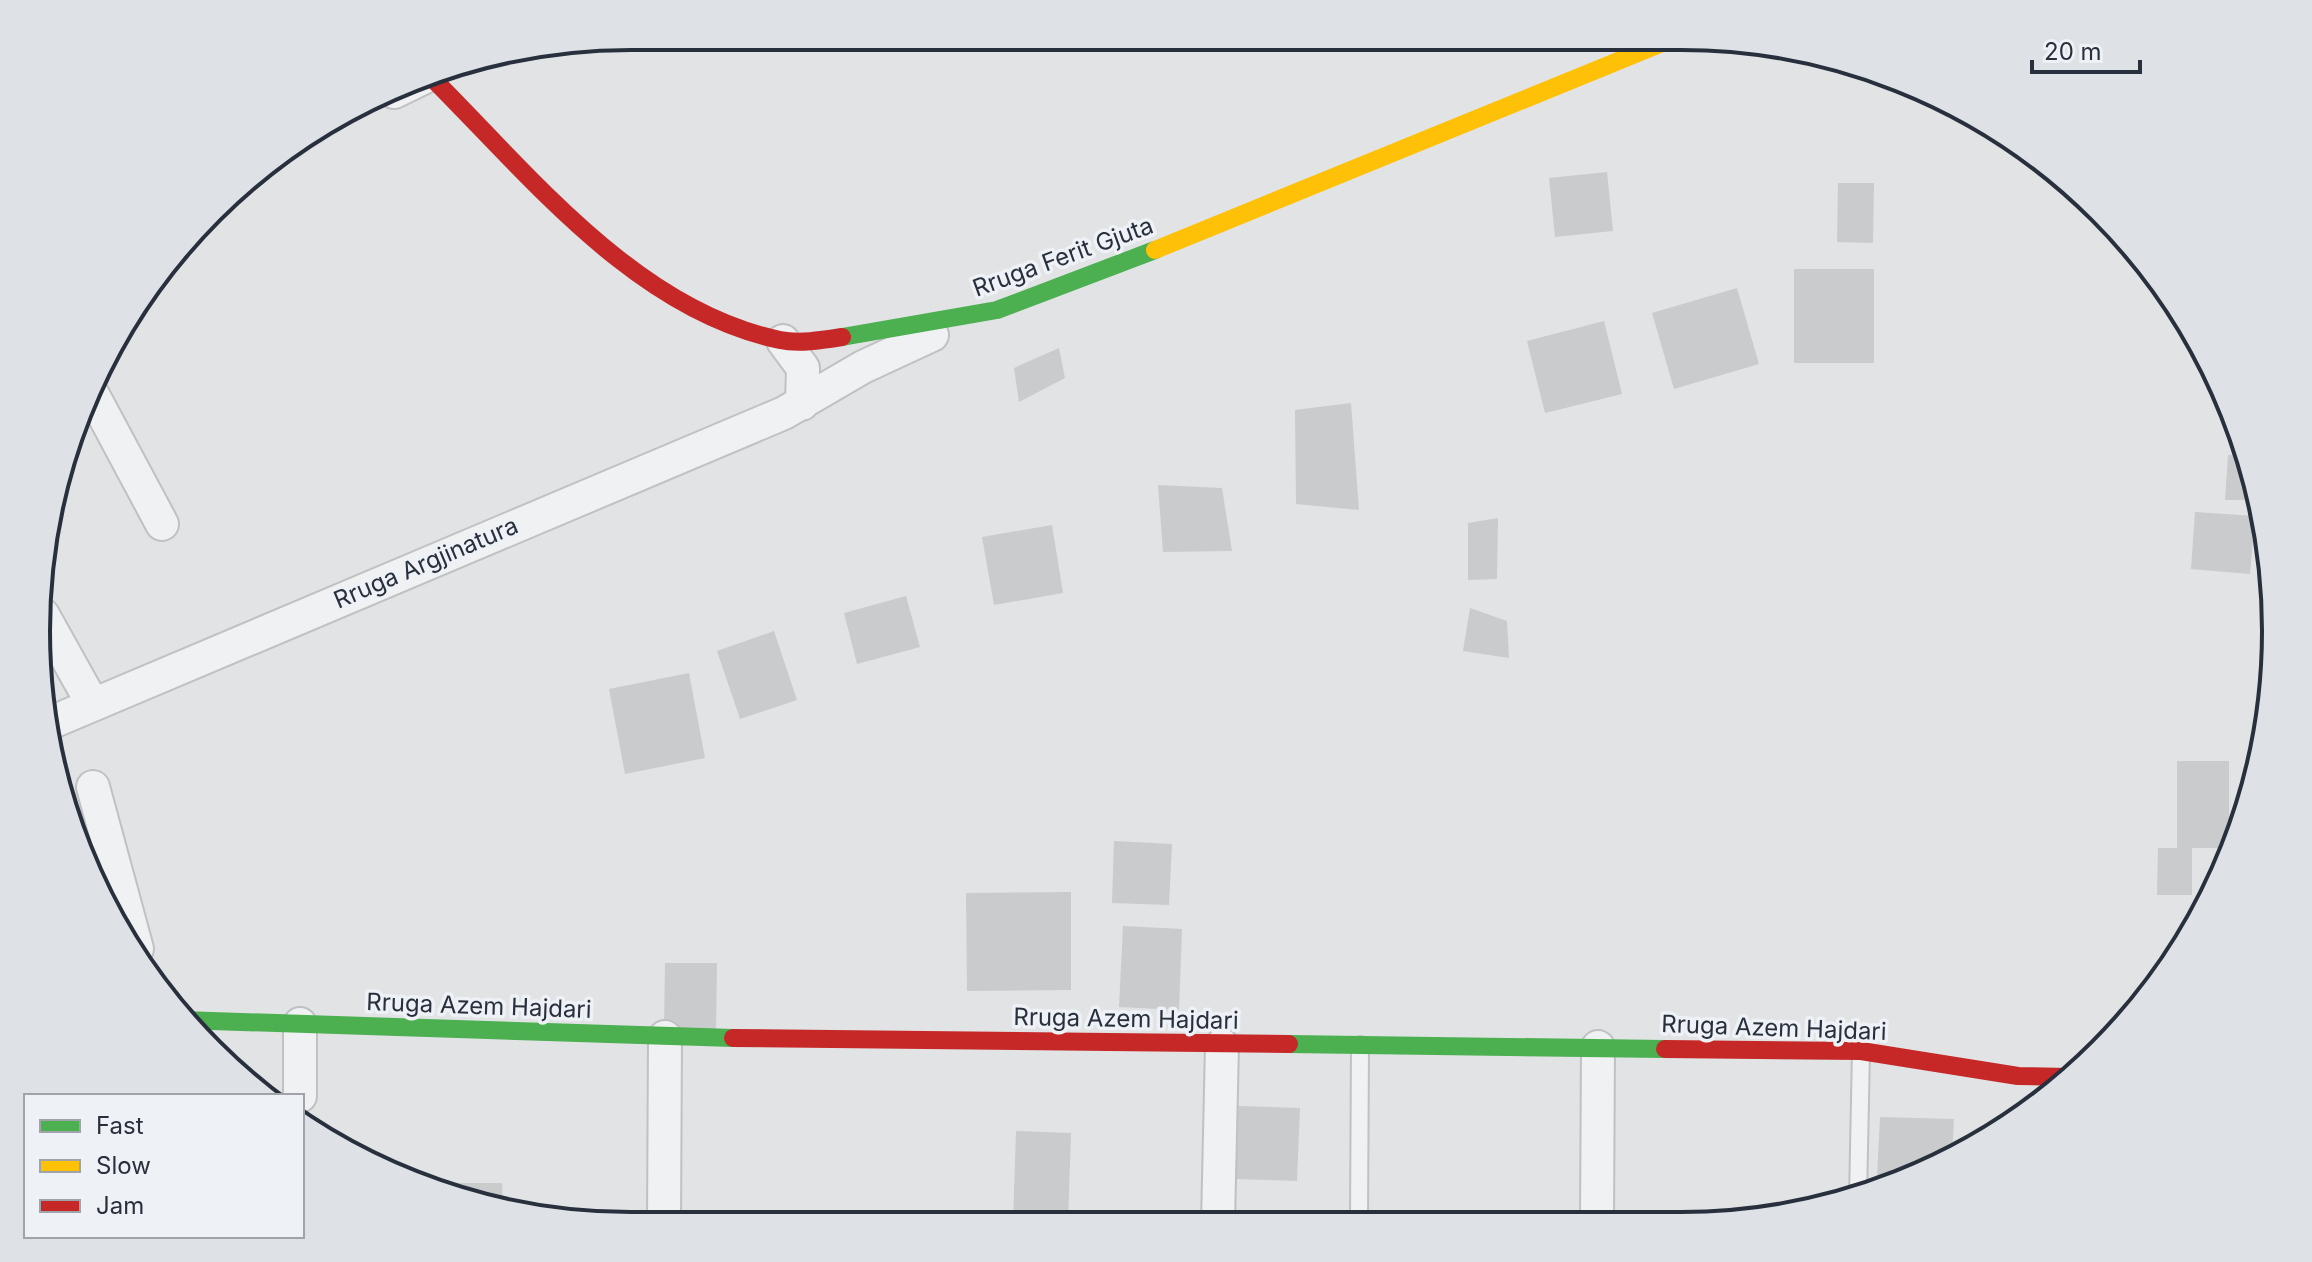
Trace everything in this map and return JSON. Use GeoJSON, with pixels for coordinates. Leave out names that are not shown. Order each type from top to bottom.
{"type":"FeatureCollection","features":[{"type":"Feature","properties":{"kind":"street","name":"Rruga Ferit Gjuta"},"geometry":{"type":"LineString","coordinates":[[438,83],[604,249],[657,287],[716,320],[783,341],[919,326],[997,310],[1080,281],[1645,50]]}},
{"type":"Feature","properties":{"kind":"street","name":"Rruga Argjinatura"},"geometry":{"type":"LineString","coordinates":[[57,720],[802,404],[908,344],[997,310]]}},
{"type":"Feature","properties":{"kind":"street"},"geometry":{"type":"LineString","coordinates":[[783,341],[803,368],[802,404]]}},
{"type":"Feature","properties":{"kind":"street"},"geometry":{"type":"LineString","coordinates":[[97,402],[162,524]]}},
{"type":"Feature","properties":{"kind":"street"},"geometry":{"type":"LineString","coordinates":[[50,628],[92,703]]}},
{"type":"Feature","properties":{"kind":"street"},"geometry":{"type":"LineString","coordinates":[[93,787],[131,927]]}},
{"type":"Feature","properties":{"kind":"street","name":"Rruga Azem Hajdari"},"geometry":{"type":"LineString","coordinates":[[200,1021],[665,1037],[1861,1051],[2018,1076],[2053,1077]]}},
{"type":"Feature","properties":{"kind":"street"},"geometry":{"type":"LineString","coordinates":[[300,1024],[300,1094]]}},
{"type":"Feature","properties":{"kind":"street"},"geometry":{"type":"LineString","coordinates":[[664,1212],[665,1037]]}},
{"type":"Feature","properties":{"kind":"street"},"geometry":{"type":"LineString","coordinates":[[1218,1212],[1222,1045]]}},
{"type":"Feature","properties":{"kind":"street"},"geometry":{"type":"LineString","coordinates":[[1597,1212],[1598,1047]]}},
{"type":"Feature","properties":{"kind":"lane"},"geometry":{"type":"LineString","coordinates":[[1359,1212],[1360,1044]]}},
{"type":"Feature","properties":{"kind":"lane"},"geometry":{"type":"LineString","coordinates":[[1858,1184],[1861,1051]]}},
{"type":"Feature","properties":{"kind":"building"},"geometry":{"type":"Polygon","coordinates":[[[1607,172],[1613,231],[1555,237],[1549,178],[1607,172]]]}},
{"type":"Feature","properties":{"kind":"building"},"geometry":{"type":"Polygon","coordinates":[[[1838,183],[1874,183],[1873,243],[1837,242],[1838,183]]]}},
{"type":"Feature","properties":{"kind":"building"},"geometry":{"type":"Polygon","coordinates":[[[1794,269],[1874,269],[1874,363],[1794,363],[1794,269]]]}},
{"type":"Feature","properties":{"kind":"building"},"geometry":{"type":"Polygon","coordinates":[[[1737,288],[1759,364],[1674,389],[1652,313],[1737,288]]]}},
{"type":"Feature","properties":{"kind":"building"},"geometry":{"type":"Polygon","coordinates":[[[1604,321],[1622,394],[1545,413],[1527,341],[1604,321]]]}},
{"type":"Feature","properties":{"kind":"building"},"geometry":{"type":"Polygon","coordinates":[[[1059,348],[1065,378],[1019,402],[1014,368],[1059,348]]]}},
{"type":"Feature","properties":{"kind":"building"},"geometry":{"type":"Polygon","coordinates":[[[1351,403],[1359,510],[1296,504],[1295,410],[1351,403]]]}},
{"type":"Feature","properties":{"kind":"building"},"geometry":{"type":"Polygon","coordinates":[[[2228,455],[2234,455],[2247,500],[2225,500],[2228,455]]]}},
{"type":"Feature","properties":{"kind":"building"},"geometry":{"type":"Polygon","coordinates":[[[1158,485],[1222,488],[1232,551],[1163,552],[1158,485]]]}},
{"type":"Feature","properties":{"kind":"building"},"geometry":{"type":"Polygon","coordinates":[[[2195,512],[2250,516],[2253,533],[2250,574],[2191,569],[2195,512]]]}},
{"type":"Feature","properties":{"kind":"building"},"geometry":{"type":"Polygon","coordinates":[[[1498,518],[1497,579],[1468,580],[1468,523],[1498,518]]]}},
{"type":"Feature","properties":{"kind":"building"},"geometry":{"type":"Polygon","coordinates":[[[1052,525],[1063,593],[994,605],[982,537],[1052,525]]]}},
{"type":"Feature","properties":{"kind":"building"},"geometry":{"type":"Polygon","coordinates":[[[906,596],[920,647],[857,664],[844,613],[906,596]]]}},
{"type":"Feature","properties":{"kind":"building"},"geometry":{"type":"Polygon","coordinates":[[[1470,608],[1507,621],[1509,658],[1463,651],[1470,608]]]}},
{"type":"Feature","properties":{"kind":"building"},"geometry":{"type":"Polygon","coordinates":[[[774,631],[797,700],[740,719],[717,651],[774,631]]]}},
{"type":"Feature","properties":{"kind":"building"},"geometry":{"type":"Polygon","coordinates":[[[689,673],[705,758],[625,774],[609,689],[689,673]]]}},
{"type":"Feature","properties":{"kind":"building"},"geometry":{"type":"Polygon","coordinates":[[[2177,761],[2229,761],[2229,823],[2220,848],[2192,848],[2192,895],[2157,895],[2158,848],[2177,848],[2177,761]]]}},
{"type":"Feature","properties":{"kind":"building"},"geometry":{"type":"Polygon","coordinates":[[[1114,841],[1172,844],[1169,905],[1112,903],[1114,841]]]}},
{"type":"Feature","properties":{"kind":"building"},"geometry":{"type":"Polygon","coordinates":[[[1071,892],[1071,990],[967,991],[966,893],[1071,892]]]}},
{"type":"Feature","properties":{"kind":"building"},"geometry":{"type":"Polygon","coordinates":[[[1123,926],[1182,929],[1179,1010],[1119,1007],[1123,926]]]}},
{"type":"Feature","properties":{"kind":"building"},"geometry":{"type":"Polygon","coordinates":[[[665,963],[717,963],[716,1030],[664,1030],[665,963]]]}},
{"type":"Feature","properties":{"kind":"building"},"geometry":{"type":"Polygon","coordinates":[[[1238,1106],[1300,1108],[1297,1181],[1236,1179],[1238,1106]]]}},
{"type":"Feature","properties":{"kind":"building"},"geometry":{"type":"Polygon","coordinates":[[[1880,1117],[1954,1119],[1953,1144],[1877,1178],[1880,1117]]]}},
{"type":"Feature","properties":{"kind":"building"},"geometry":{"type":"Polygon","coordinates":[[[1016,1131],[1071,1133],[1068,1212],[1013,1212],[1016,1131]]]}},
{"type":"Feature","properties":{"kind":"building"},"geometry":{"type":"Polygon","coordinates":[[[502,1183],[503,1197],[481,1192],[454,1184],[502,1183]]]}},
{"type":"Feature","properties":{"kind":"traffic: fast"},"geometry":{"type":"LineString","coordinates":[[842,337],[997,310],[1155,250]]}},
{"type":"Feature","properties":{"kind":"traffic: fast"},"geometry":{"type":"LineString","coordinates":[[200,1021],[733,1038]]}},
{"type":"Feature","properties":{"kind":"traffic: fast"},"geometry":{"type":"LineString","coordinates":[[1289,1044],[1665,1049]]}},
{"type":"Feature","properties":{"kind":"traffic: slow"},"geometry":{"type":"LineString","coordinates":[[1155,250],[1645,50]]}},
{"type":"Feature","properties":{"kind":"traffic: jam"},"geometry":{"type":"LineString","coordinates":[[437,83],[588,233],[632,269],[678,300],[727,324],[780,340],[803,342],[842,337]]}},
{"type":"Feature","properties":{"kind":"traffic: jam"},"geometry":{"type":"LineString","coordinates":[[733,1038],[1289,1044]]}},
{"type":"Feature","properties":{"kind":"traffic: jam"},"geometry":{"type":"LineString","coordinates":[[1665,1049],[1861,1051],[2018,1076],[2053,1077]]}}]}
